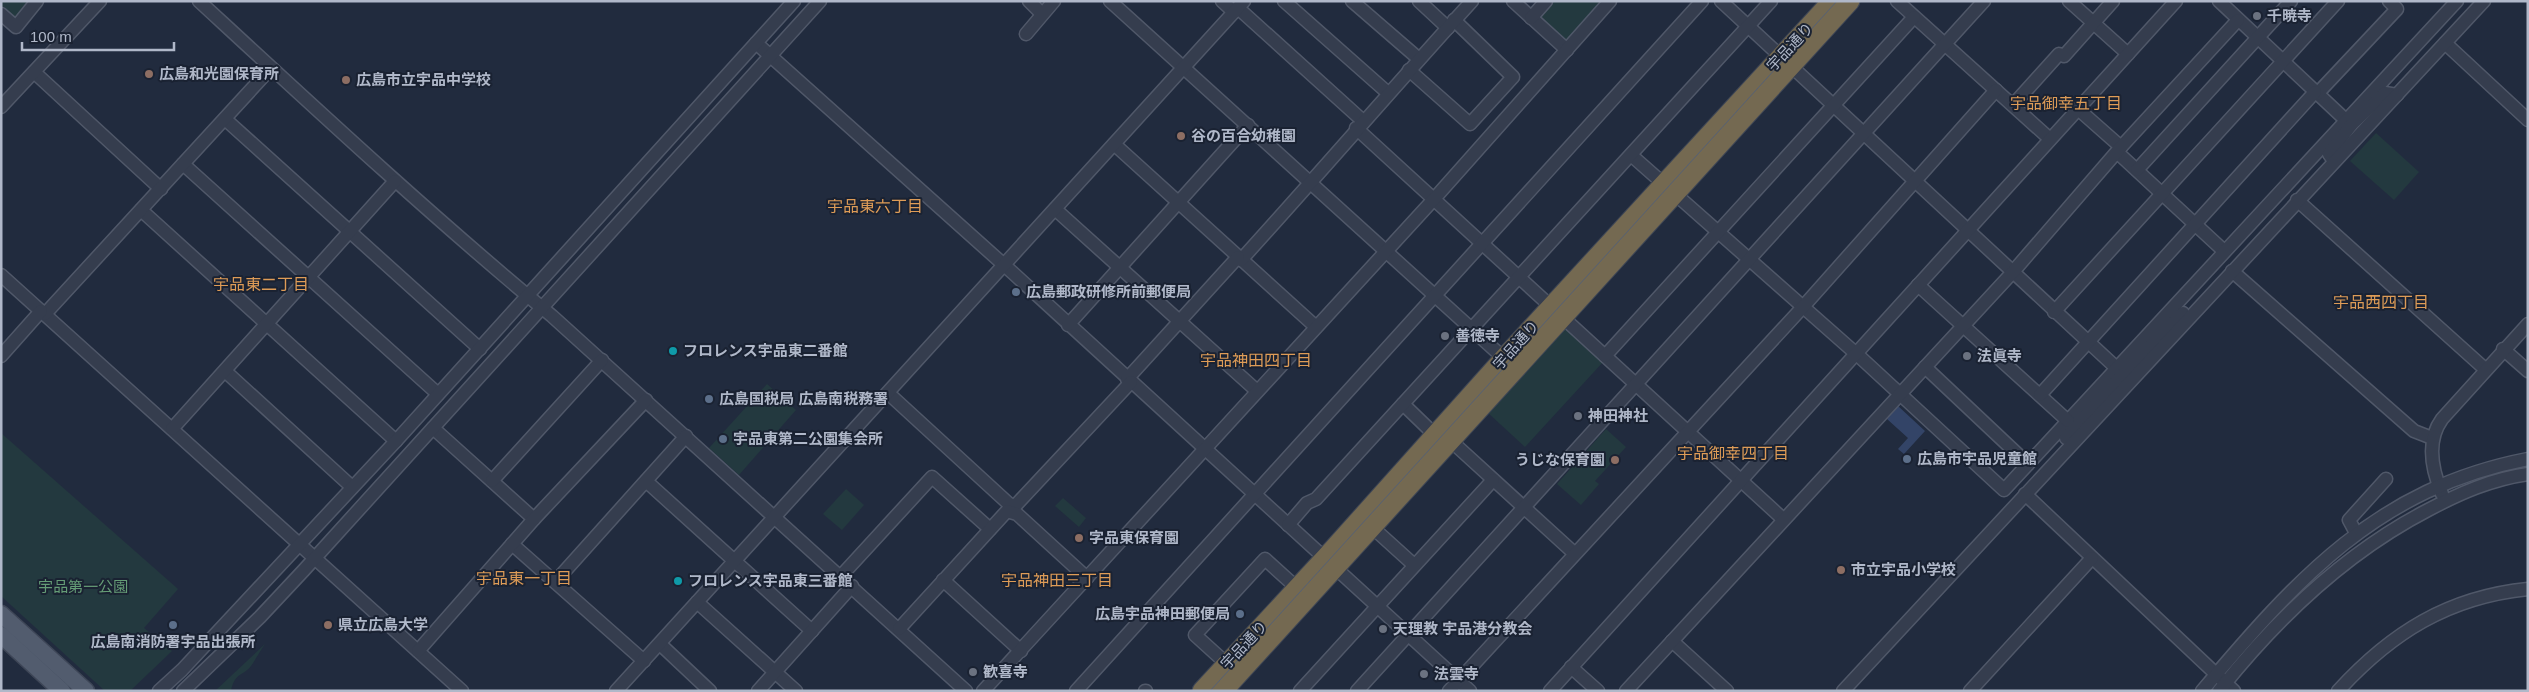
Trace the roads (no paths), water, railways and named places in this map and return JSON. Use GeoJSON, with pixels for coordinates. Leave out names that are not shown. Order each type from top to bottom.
{"type":"FeatureCollection","features":[{"type":"Feature","properties":{"kind":"highway","name":"宇品通り"},"geometry":{"type":"LineString","coordinates":[[1786,61],[1832,1]]}},
{"type":"Feature","properties":{"kind":"highway","name":"宇品通り"},"geometry":{"type":"LineString","coordinates":[[1223,691],[1330,562],[1510,363],[1786,61],[1850,1]]}},
{"type":"Feature","properties":{"kind":"highway","name":"宇品通り"},"geometry":{"type":"LineString","coordinates":[[1202,691],[1297,588],[1372,527],[1443,437]]}},
{"type":"Feature","properties":{"kind":"main road"},"geometry":{"type":"LineString","coordinates":[[1,614],[86,691]]}},
{"type":"Feature","properties":{"kind":"main road"},"geometry":{"type":"LineString","coordinates":[[1,635],[62,691]]}},
{"type":"Feature","properties":{"kind":"street"},"geometry":{"type":"LineString","coordinates":[[1,14],[16,27],[37,1]]}},
{"type":"Feature","properties":{"kind":"street"},"geometry":{"type":"LineString","coordinates":[[1,107],[100,1]]}},
{"type":"Feature","properties":{"kind":"street"},"geometry":{"type":"LineString","coordinates":[[199,1],[395,181],[602,360],[966,691]]}},
{"type":"Feature","properties":{"kind":"street"},"geometry":{"type":"LineString","coordinates":[[159,691],[182,670],[396,441],[794,1]]}},
{"type":"Feature","properties":{"kind":"street"},"geometry":{"type":"LineString","coordinates":[[183,691],[260,617],[543,308],[820,1]]}},
{"type":"Feature","properties":{"kind":"street"},"geometry":{"type":"LineString","coordinates":[[1029,1],[1042,14]]}},
{"type":"Feature","properties":{"kind":"street"},"geometry":{"type":"LineString","coordinates":[[1026,34],[1054,1]]}},
{"type":"Feature","properties":{"kind":"street"},"geometry":{"type":"LineString","coordinates":[[1110,1],[1510,363]]}},
{"type":"Feature","properties":{"kind":"street"},"geometry":{"type":"LineString","coordinates":[[1222,1],[1239,7],[1360,124],[1434,199],[1783,519]]}},
{"type":"Feature","properties":{"kind":"street"},"geometry":{"type":"LineString","coordinates":[[1284,1],[1388,93]]}},
{"type":"Feature","properties":{"kind":"street"},"geometry":{"type":"LineString","coordinates":[[1352,1],[1419,60]]}},
{"type":"Feature","properties":{"kind":"street"},"geometry":{"type":"LineString","coordinates":[[1409,70],[1470,124],[1514,77],[1451,24],[1419,1]]}},
{"type":"Feature","properties":{"kind":"street"},"geometry":{"type":"LineString","coordinates":[[888,393],[1009,504],[1015,506],[1180,321],[1311,182],[1360,124],[1472,1]]}},
{"type":"Feature","properties":{"kind":"street"},"geometry":{"type":"LineString","coordinates":[[1513,1],[1567,50]]}},
{"type":"Feature","properties":{"kind":"street"},"geometry":{"type":"LineString","coordinates":[[1532,18],[1546,1]]}},
{"type":"Feature","properties":{"kind":"street"},"geometry":{"type":"LineString","coordinates":[[983,691],[1385,250],[1434,199],[1610,1]]}},
{"type":"Feature","properties":{"kind":"street"},"geometry":{"type":"LineString","coordinates":[[1076,691],[1702,1]]}},
{"type":"Feature","properties":{"kind":"street"},"geometry":{"type":"LineString","coordinates":[[1721,1],[2054,312],[2120,371]]}},
{"type":"Feature","properties":{"kind":"street"},"geometry":{"type":"LineString","coordinates":[[1288,525],[1307,503],[1316,499],[1771,1]]}},
{"type":"Feature","properties":{"kind":"street"},"geometry":{"type":"LineString","coordinates":[[1897,1],[2050,139]]}},
{"type":"Feature","properties":{"kind":"street"},"geometry":{"type":"LineString","coordinates":[[1356,691],[1865,134],[1984,1]]}},
{"type":"Feature","properties":{"kind":"street"},"geometry":{"type":"LineString","coordinates":[[2013,105],[2059,54],[2064,56],[2113,1]]}},
{"type":"Feature","properties":{"kind":"street"},"geometry":{"type":"LineString","coordinates":[[1550,691],[2176,1]]}},
{"type":"Feature","properties":{"kind":"street"},"geometry":{"type":"LineString","coordinates":[[2219,1],[2282,63],[2348,122]]}},
{"type":"Feature","properties":{"kind":"street"},"geometry":{"type":"LineString","coordinates":[[2136,170],[2291,1]]}},
{"type":"Feature","properties":{"kind":"street"},"geometry":{"type":"LineString","coordinates":[[2054,312],[2338,1]]}},
{"type":"Feature","properties":{"kind":"street"},"geometry":{"type":"LineString","coordinates":[[2040,395],[2316,93],[2397,9],[2389,1]]}},
{"type":"Feature","properties":{"kind":"street"},"geometry":{"type":"LineString","coordinates":[[2045,473],[2052,454],[2120,371],[2224,251],[2348,122],[2457,1]]}},
{"type":"Feature","properties":{"kind":"street"},"geometry":{"type":"LineString","coordinates":[[1843,691],[2208,299],[2297,200],[2484,1]]}},
{"type":"Feature","properties":{"kind":"street"},"geometry":{"type":"LineString","coordinates":[[2073,3],[2128,54]]}},
{"type":"Feature","properties":{"kind":"street"},"geometry":{"type":"LineString","coordinates":[[620,690],[774,515],[888,393],[1239,7]]}},
{"type":"Feature","properties":{"kind":"street"},"geometry":{"type":"LineString","coordinates":[[1605,356],[1914,17]]}},
{"type":"Feature","properties":{"kind":"street"},"geometry":{"type":"LineString","coordinates":[[1626,691],[2012,273],[2238,20]]}},
{"type":"Feature","properties":{"kind":"street"},"geometry":{"type":"LineString","coordinates":[[756,43],[1004,266],[1470,691]]}},
{"type":"Feature","properties":{"kind":"street"},"geometry":{"type":"LineString","coordinates":[[2445,43],[2528,120]]}},
{"type":"Feature","properties":{"kind":"street"},"geometry":{"type":"LineString","coordinates":[[1,356],[141,210],[272,68]]}},
{"type":"Feature","properties":{"kind":"street"},"geometry":{"type":"LineString","coordinates":[[34,72],[161,188]]}},
{"type":"Feature","properties":{"kind":"street"},"geometry":{"type":"LineString","coordinates":[[1449,691],[1574,552],[1802,308],[1996,90]]}},
{"type":"Feature","properties":{"kind":"street"},"geometry":{"type":"LineString","coordinates":[[2334,161],[2329,154],[2348,122],[2385,93],[2397,95]]}},
{"type":"Feature","properties":{"kind":"street"},"geometry":{"type":"LineString","coordinates":[[2078,109],[2120,150],[2136,170],[2224,251]]}},
{"type":"Feature","properties":{"kind":"street"},"geometry":{"type":"LineString","coordinates":[[225,119],[480,349]]}},
{"type":"Feature","properties":{"kind":"street"},"geometry":{"type":"LineString","coordinates":[[1068,325],[1248,125]]}},
{"type":"Feature","properties":{"kind":"street"},"geometry":{"type":"LineString","coordinates":[[1114,144],[1316,327]]}},
{"type":"Feature","properties":{"kind":"street"},"geometry":{"type":"LineString","coordinates":[[1631,155],[1855,354],[2004,490],[2068,421],[2120,371],[2196,300],[2208,299]]}},
{"type":"Feature","properties":{"kind":"street"},"geometry":{"type":"LineString","coordinates":[[183,164],[438,394]]}},
{"type":"Feature","properties":{"kind":"street"},"geometry":{"type":"LineString","coordinates":[[172,429],[395,181]]}},
{"type":"Feature","properties":{"kind":"street"},"geometry":{"type":"LineString","coordinates":[[2297,200],[2485,369]]}},
{"type":"Feature","properties":{"kind":"street"},"geometry":{"type":"LineString","coordinates":[[1055,209],[1258,391]]}},
{"type":"Feature","properties":{"kind":"street"},"geometry":{"type":"LineString","coordinates":[[141,210],[396,441]]}},
{"type":"Feature","properties":{"kind":"street"},"geometry":{"type":"LineString","coordinates":[[2232,271],[2414,431],[2432,438]]}},
{"type":"Feature","properties":{"kind":"street"},"geometry":{"type":"LineString","coordinates":[[1,275],[462,691]]}},
{"type":"Feature","properties":{"kind":"street"},"geometry":{"type":"LineString","coordinates":[[1918,285],[2068,421]]}},
{"type":"Feature","properties":{"kind":"street"},"geometry":{"type":"LineString","coordinates":[[2445,501],[2439,487],[2432,454],[2432,438],[2442,419],[2485,369],[2528,324]]}},
{"type":"Feature","properties":{"kind":"street"},"geometry":{"type":"LineString","coordinates":[[2503,350],[2528,371]]}},
{"type":"Feature","properties":{"kind":"street"},"geometry":{"type":"LineString","coordinates":[[492,481],[602,360]]}},
{"type":"Feature","properties":{"kind":"street"},"geometry":{"type":"LineString","coordinates":[[1925,368],[2028,464]]}},
{"type":"Feature","properties":{"kind":"street"},"geometry":{"type":"LineString","coordinates":[[225,371],[352,487]]}},
{"type":"Feature","properties":{"kind":"street"},"geometry":{"type":"LineString","coordinates":[[418,651],[534,519],[646,400]]}},
{"type":"Feature","properties":{"kind":"street"},"geometry":{"type":"LineString","coordinates":[[1403,404],[1574,552]]}},
{"type":"Feature","properties":{"kind":"street"},"geometry":{"type":"LineString","coordinates":[[433,428],[534,519]]}},
{"type":"Feature","properties":{"kind":"street"},"geometry":{"type":"LineString","coordinates":[[555,582],[686,436]]}},
{"type":"Feature","properties":{"kind":"street"},"geometry":{"type":"LineString","coordinates":[[2202,691],[2215,674],[2297,584],[2356,533],[2396,508],[2439,487],[2483,470],[2528,459]]}},
{"type":"Feature","properties":{"kind":"street"},"geometry":{"type":"LineString","coordinates":[[2025,494],[2215,674],[2226,688],[2287,614],[2341,564],[2393,528],[2445,501],[2482,485],[2528,474]]}},
{"type":"Feature","properties":{"kind":"street"},"geometry":{"type":"LineString","coordinates":[[841,576],[932,477],[990,529]]}},
{"type":"Feature","properties":{"kind":"street"},"geometry":{"type":"LineString","coordinates":[[2356,533],[2349,520],[2386,478]]}},
{"type":"Feature","properties":{"kind":"street"},"geometry":{"type":"LineString","coordinates":[[1300,691],[1493,480]]}},
{"type":"Feature","properties":{"kind":"street"},"geometry":{"type":"LineString","coordinates":[[646,481],[812,630]]}},
{"type":"Feature","properties":{"kind":"street"},"geometry":{"type":"LineString","coordinates":[[899,629],[1007,511],[1017,514],[1087,578]]}},
{"type":"Feature","properties":{"kind":"street"},"geometry":{"type":"LineString","coordinates":[[1372,527],[1414,565]]}},
{"type":"Feature","properties":{"kind":"street"},"geometry":{"type":"LineString","coordinates":[[512,544],[644,661]]}},
{"type":"Feature","properties":{"kind":"street"},"geometry":{"type":"LineString","coordinates":[[1970,691],[2092,558]]}},
{"type":"Feature","properties":{"kind":"street"},"geometry":{"type":"LineString","coordinates":[[1227,664],[1195,635],[1265,560],[1297,588]]}},
{"type":"Feature","properties":{"kind":"street"},"geometry":{"type":"LineString","coordinates":[[943,580],[1021,651]]}},
{"type":"Feature","properties":{"kind":"street"},"geometry":{"type":"LineString","coordinates":[[758,691],[852,586]]}},
{"type":"Feature","properties":{"kind":"street"},"geometry":{"type":"LineString","coordinates":[[2340,690],[2378,651],[2396,636],[2433,615],[2486,596],[2528,589]]}},
{"type":"Feature","properties":{"kind":"street"},"geometry":{"type":"LineString","coordinates":[[697,602],[796,691]]}},
{"type":"Feature","properties":{"kind":"street"},"geometry":{"type":"LineString","coordinates":[[1672,641],[1727,691]]}},
{"type":"Feature","properties":{"kind":"street"},"geometry":{"type":"LineString","coordinates":[[660,644],[710,691]]}},
{"type":"Feature","properties":{"kind":"street"},"geometry":{"type":"LineString","coordinates":[[1571,667],[1598,691]]}},
{"type":"Feature","properties":{"kind":"water"},"geometry":{"type":"Polygon","coordinates":[[[1898,406],[1925,431],[1904,454],[1898,449],[1908,438],[1887,419],[1898,406]]]}},
{"type":"Feature","properties":{"kind":"tram line"},"geometry":{"type":"LineString","coordinates":[[1210,691],[1837,1]]}},
{"type":"Feature","properties":{"kind":"place","name":"千暁寺"},"geometry":{"type":"Point","coordinates":[2257,16]}},
{"type":"Feature","properties":{"kind":"place","name":"広島和光園保育所"},"geometry":{"type":"Point","coordinates":[149,74]}},
{"type":"Feature","properties":{"kind":"place","name":"広島市立宇品中学校"},"geometry":{"type":"Point","coordinates":[346,80]}},
{"type":"Feature","properties":{"kind":"place","name":"谷の百合幼稚園"},"geometry":{"type":"Point","coordinates":[1181,136]}},
{"type":"Feature","properties":{"kind":"place","name":"広島郵政研修所前郵便局"},"geometry":{"type":"Point","coordinates":[1016,292]}},
{"type":"Feature","properties":{"kind":"place","name":"善徳寺"},"geometry":{"type":"Point","coordinates":[1445,336]}},
{"type":"Feature","properties":{"kind":"place","name":"フロレンス宇品東二番館"},"geometry":{"type":"Point","coordinates":[673,351]}},
{"type":"Feature","properties":{"kind":"place","name":"法眞寺"},"geometry":{"type":"Point","coordinates":[1967,356]}},
{"type":"Feature","properties":{"kind":"place","name":"広島国税局 広島南税務署"},"geometry":{"type":"Point","coordinates":[709,399]}},
{"type":"Feature","properties":{"kind":"place","name":"神田神社"},"geometry":{"type":"Point","coordinates":[1578,416]}},
{"type":"Feature","properties":{"kind":"place","name":"宇品東第二公園集会所"},"geometry":{"type":"Point","coordinates":[723,439]}},
{"type":"Feature","properties":{"kind":"place","name":"広島市宇品児童館"},"geometry":{"type":"Point","coordinates":[1907,459]}},
{"type":"Feature","properties":{"kind":"place","name":"うじな保育園"},"geometry":{"type":"Point","coordinates":[1615,460]}},
{"type":"Feature","properties":{"kind":"place","name":"字品東保育園"},"geometry":{"type":"Point","coordinates":[1079,538]}},
{"type":"Feature","properties":{"kind":"place","name":"市立宇品小学校"},"geometry":{"type":"Point","coordinates":[1841,570]}},
{"type":"Feature","properties":{"kind":"place","name":"フロレンス宇品東三番館"},"geometry":{"type":"Point","coordinates":[678,581]}},
{"type":"Feature","properties":{"kind":"place","name":"広島宇品神田郵便局"},"geometry":{"type":"Point","coordinates":[1240,614]}},
{"type":"Feature","properties":{"kind":"place","name":"広島南消防署宇品出張所"},"geometry":{"type":"Point","coordinates":[173,625]}},
{"type":"Feature","properties":{"kind":"place","name":"県立広島大学"},"geometry":{"type":"Point","coordinates":[328,625]}},
{"type":"Feature","properties":{"kind":"place","name":"天理教 宇品港分教会"},"geometry":{"type":"Point","coordinates":[1383,629]}},
{"type":"Feature","properties":{"kind":"place","name":"歓喜寺"},"geometry":{"type":"Point","coordinates":[973,672]}},
{"type":"Feature","properties":{"kind":"place","name":"法雲寺"},"geometry":{"type":"Point","coordinates":[1424,674]}},
{"type":"Feature","properties":{"kind":"district","name":"宇品御幸五丁目"},"geometry":{"type":"Point","coordinates":[2066,103]}},
{"type":"Feature","properties":{"kind":"district","name":"宇品東六丁目"},"geometry":{"type":"Point","coordinates":[875,206]}},
{"type":"Feature","properties":{"kind":"district","name":"宇品東二丁目"},"geometry":{"type":"Point","coordinates":[261,284]}},
{"type":"Feature","properties":{"kind":"district","name":"宇品西四丁目"},"geometry":{"type":"Point","coordinates":[2381,302]}},
{"type":"Feature","properties":{"kind":"district","name":"宇品神田四丁目"},"geometry":{"type":"Point","coordinates":[1256,360]}},
{"type":"Feature","properties":{"kind":"district","name":"宇品御幸四丁目"},"geometry":{"type":"Point","coordinates":[1733,453]}},
{"type":"Feature","properties":{"kind":"district","name":"宇品東一丁目"},"geometry":{"type":"Point","coordinates":[524,578]}},
{"type":"Feature","properties":{"kind":"district","name":"宇品神田三丁目"},"geometry":{"type":"Point","coordinates":[1057,580]}},
{"type":"Feature","properties":{"kind":"park label","name":"宇品第一公園"},"geometry":{"type":"Point","coordinates":[83,587]}}]}
